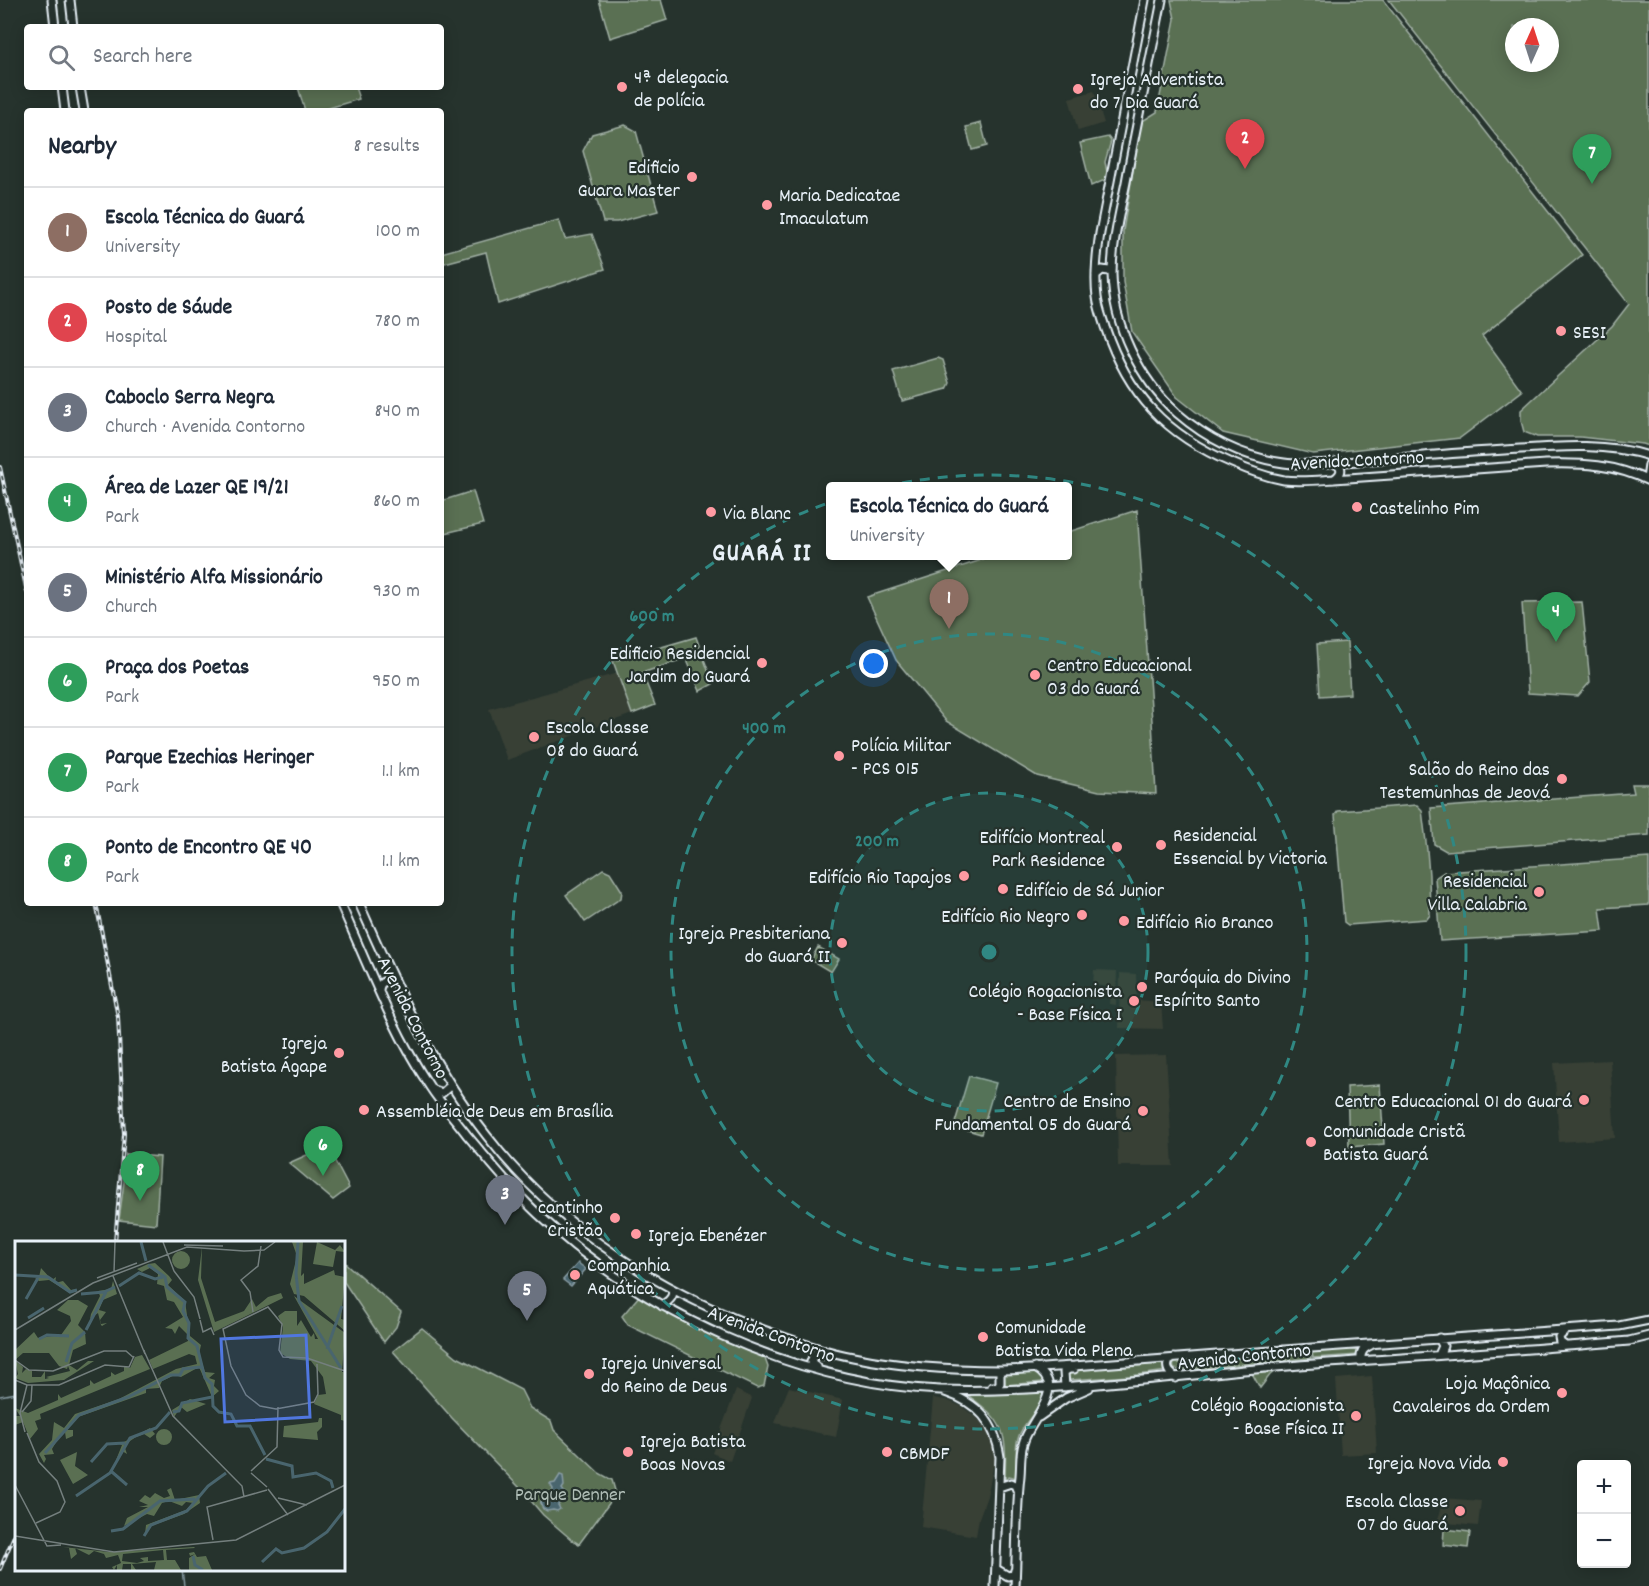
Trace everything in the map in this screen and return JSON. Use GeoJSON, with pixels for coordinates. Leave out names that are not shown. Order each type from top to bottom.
{"type":"FeatureCollection","features":[{"type":"Feature","properties":{"kind":"main road"},"geometry":{"type":"LineString","coordinates":[[52,0],[55,24]]}},
{"type":"Feature","properties":{"kind":"main road"},"geometry":{"type":"LineString","coordinates":[[70,0],[73,24]]}},
{"type":"Feature","properties":{"kind":"main road","name":"Avenida Contorno"},"geometry":{"type":"LineString","coordinates":[[1145,0],[1100,233],[1096,274],[1098,302],[1114,353],[1132,384],[1164,424],[1195,446],[1216,456],[1246,469],[1284,480],[1302,481],[1546,464],[1599,465],[1648,480]]}},
{"type":"Feature","properties":{"kind":"main road","name":"Avenida Contorno"},"geometry":{"type":"LineString","coordinates":[[1162,0],[1116,231],[1112,273],[1123,331],[1138,365],[1150,383],[1188,423],[1225,446],[1250,455],[1300,464],[1573,446],[1619,449],[1649,456]]}},
{"type":"Feature","properties":{"kind":"main road"},"geometry":{"type":"LineString","coordinates":[[1131,73],[1142,71],[1148,76]]}},
{"type":"Feature","properties":{"kind":"main road"},"geometry":{"type":"LineString","coordinates":[[62,90],[65,108]]}},
{"type":"Feature","properties":{"kind":"main road"},"geometry":{"type":"LineString","coordinates":[[80,90],[84,108]]}},
{"type":"Feature","properties":{"kind":"main road"},"geometry":{"type":"LineString","coordinates":[[1111,177],[1113,182],[1118,184],[1126,180]]}},
{"type":"Feature","properties":{"kind":"main road"},"geometry":{"type":"LineString","coordinates":[[1096,274],[1102,270],[1112,273]]}},
{"type":"Feature","properties":{"kind":"main road"},"geometry":{"type":"LineString","coordinates":[[1108,335],[1118,338],[1123,331]]}},
{"type":"Feature","properties":{"kind":"main road"},"geometry":{"type":"LineString","coordinates":[[1268,476],[1266,468],[1272,460]]}},
{"type":"Feature","properties":{"kind":"main road"},"geometry":{"type":"LineString","coordinates":[[1334,479],[1340,475],[1341,471],[1336,462]]}},
{"type":"Feature","properties":{"kind":"main road"},"geometry":{"type":"LineString","coordinates":[[1648,480],[1649,465]]}},
{"type":"Feature","properties":{"kind":"main road","name":"Avenida Contorno"},"geometry":{"type":"LineString","coordinates":[[341,906],[398,1031],[431,1088],[510,1187],[574,1245],[627,1284],[662,1306],[695,1324],[788,1361],[878,1384],[936,1390],[1000,1391],[1176,1378],[1287,1366],[1629,1341],[1649,1336]]}},
{"type":"Feature","properties":{"kind":"main road","name":"Avenida Contorno"},"geometry":{"type":"LineString","coordinates":[[360,906],[395,982],[429,1049],[451,1085],[489,1138],[513,1166],[557,1209],[589,1235],[642,1272],[672,1289],[724,1315],[812,1347],[851,1357],[905,1365],[1000,1370],[1619,1326],[1649,1320]]}},
{"type":"Feature","properties":{"kind":"main road"},"geometry":{"type":"LineString","coordinates":[[379,990],[379,986],[384,981],[395,982]]}},
{"type":"Feature","properties":{"kind":"main road"},"geometry":{"type":"LineString","coordinates":[[431,1088],[442,1093],[451,1085]]}},
{"type":"Feature","properties":{"kind":"main road"},"geometry":{"type":"LineString","coordinates":[[574,1245],[582,1235],[589,1235]]}},
{"type":"Feature","properties":{"kind":"main road"},"geometry":{"type":"LineString","coordinates":[[662,1306],[672,1297],[672,1289]]}},
{"type":"Feature","properties":{"kind":"main road"},"geometry":{"type":"LineString","coordinates":[[1565,1346],[1560,1342],[1559,1337],[1566,1330]]}},
{"type":"Feature","properties":{"kind":"main road"},"geometry":{"type":"LineString","coordinates":[[1439,1338],[1443,1346],[1439,1354]]}},
{"type":"Feature","properties":{"kind":"main road"},"geometry":{"type":"LineString","coordinates":[[1361,1361],[1362,1351],[1375,1343]]}},
{"type":"Feature","properties":{"kind":"main road"},"geometry":{"type":"LineString","coordinates":[[819,1369],[811,1362],[814,1354],[844,1359],[851,1357]]}},
{"type":"Feature","properties":{"kind":"main road"},"geometry":{"type":"LineString","coordinates":[[1174,1358],[1169,1361],[1167,1368],[1176,1378]]}},
{"type":"Feature","properties":{"kind":"main road"},"geometry":{"type":"LineString","coordinates":[[1065,1387],[1064,1372],[1088,1365]]}},
{"type":"Feature","properties":{"kind":"main road"},"geometry":{"type":"LineString","coordinates":[[1015,1586],[1018,1492],[1023,1443],[1046,1401],[1048,1388],[1046,1378],[1035,1368]]}},
{"type":"Feature","properties":{"kind":"main road"},"geometry":{"type":"LineString","coordinates":[[966,1391],[975,1386],[997,1387],[1000,1383],[1000,1370]]}},
{"type":"Feature","properties":{"kind":"main road"},"geometry":{"type":"LineString","coordinates":[[1035,1420],[1066,1398],[1101,1384]]}},
{"type":"Feature","properties":{"kind":"main road"},"geometry":{"type":"LineString","coordinates":[[936,1390],[956,1396],[982,1413],[990,1424],[999,1447],[995,1586]]}},
{"type":"Feature","properties":{"kind":"main road"},"geometry":{"type":"LineString","coordinates":[[999,1487],[1011,1483],[1015,1485],[1018,1492]]}},
{"type":"Feature","properties":{"kind":"main road"},"geometry":{"type":"LineString","coordinates":[[996,1569],[1008,1576],[1014,1574],[1016,1570]]}},
{"type":"Feature","properties":{"kind":"shaded area"},"geometry":{"type":"Polygon","coordinates":[[[1094,91],[1104,123],[1078,131],[1069,98],[1094,91]]]}},
{"type":"Feature","properties":{"kind":"shaded area","name":"Escola Classe 08 do Guará"},"geometry":{"type":"Polygon","coordinates":[[[618,673],[632,714],[507,760],[489,709],[618,673]]]}},
{"type":"Feature","properties":{"kind":"shaded area"},"geometry":{"type":"Polygon","coordinates":[[[1094,970],[1117,971],[1116,1005],[1109,1004],[1110,987],[1093,985],[1094,970]]]}},
{"type":"Feature","properties":{"kind":"shaded area","name":"Colégio Rogacionista - Base Física I"},"geometry":{"type":"Polygon","coordinates":[[[1120,973],[1136,974],[1137,1000],[1161,1002],[1163,1029],[1119,1028],[1120,973]]]}},
{"type":"Feature","properties":{"kind":"shaded area","name":"Centro de Ensino Fundamental 05 do Guará"},"geometry":{"type":"Polygon","coordinates":[[[1166,1055],[1173,1166],[1118,1166],[1116,1056],[1166,1055]]]}},
{"type":"Feature","properties":{"kind":"shaded area","name":"Centro Educacional 01 do Guará"},"geometry":{"type":"Polygon","coordinates":[[[1610,1060],[1615,1138],[1559,1142],[1554,1063],[1610,1060]]]}},
{"type":"Feature","properties":{"kind":"shaded area","name":"Colégio Rogacionista - Base Física II"},"geometry":{"type":"Polygon","coordinates":[[[1372,1376],[1377,1453],[1341,1455],[1336,1379],[1372,1376]]]}},
{"type":"Feature","properties":{"kind":"shaded area"},"geometry":{"type":"Polygon","coordinates":[[[789,1387],[843,1400],[836,1437],[775,1423],[789,1387]]]}},
{"type":"Feature","properties":{"kind":"shaded area"},"geometry":{"type":"Polygon","coordinates":[[[736,1390],[752,1398],[730,1461],[712,1453],[736,1390]]]}},
{"type":"Feature","properties":{"kind":"shaded area"},"geometry":{"type":"Polygon","coordinates":[[[933,1398],[961,1406],[977,1418],[990,1433],[996,1455],[976,1536],[921,1527],[933,1398]]]}},
{"type":"Feature","properties":{"kind":"shaded area","name":"Escola Classe 07 do Guará"},"geometry":{"type":"Polygon","coordinates":[[[1443,1498],[1481,1501],[1478,1526],[1437,1522],[1443,1498]]]}},
{"type":"Feature","properties":{"kind":"green space"},"geometry":{"type":"Polygon","coordinates":[[[599,0],[661,0],[667,20],[610,38],[599,0]]]}},
{"type":"Feature","properties":{"kind":"green space"},"geometry":{"type":"Polygon","coordinates":[[[1171,0],[1383,0],[1582,255],[1482,336],[1522,391],[1460,438],[1313,454],[1223,433],[1177,397],[1132,332],[1123,282],[1123,231],[1141,122],[1157,112],[1175,19],[1171,0]]]}},
{"type":"Feature","properties":{"kind":"green space"},"geometry":{"type":"Polygon","coordinates":[[[1389,0],[1649,0],[1649,446],[1580,437],[1537,437],[1524,432],[1521,410],[1612,326],[1629,304],[1389,0]]]}},
{"type":"Feature","properties":{"kind":"green space"},"geometry":{"type":"Polygon","coordinates":[[[299,90],[356,90],[359,99],[329,108],[304,108],[299,90]]]}},
{"type":"Feature","properties":{"kind":"green space"},"geometry":{"type":"Polygon","coordinates":[[[981,123],[987,146],[972,150],[966,127],[981,123]]]}},
{"type":"Feature","properties":{"kind":"green space"},"geometry":{"type":"Polygon","coordinates":[[[625,125],[636,131],[658,211],[617,222],[603,222],[583,151],[592,134],[625,125]]]}},
{"type":"Feature","properties":{"kind":"green space"},"geometry":{"type":"Polygon","coordinates":[[[1108,137],[1111,141],[1105,162],[1107,172],[1105,180],[1091,186],[1080,143],[1108,137]]]}},
{"type":"Feature","properties":{"kind":"green space"},"geometry":{"type":"Polygon","coordinates":[[[559,220],[565,239],[592,234],[605,269],[498,304],[486,252],[444,263],[444,252],[559,220]]]}},
{"type":"Feature","properties":{"kind":"green space"},"geometry":{"type":"Polygon","coordinates":[[[938,358],[943,360],[950,383],[947,389],[902,401],[893,371],[938,358]]]}},
{"type":"Feature","properties":{"kind":"green space"},"geometry":{"type":"Polygon","coordinates":[[[473,491],[483,524],[444,533],[444,500],[473,491]]]}},
{"type":"Feature","properties":{"kind":"green space"},"geometry":{"type":"Polygon","coordinates":[[[1137,510],[1156,794],[1099,791],[1037,776],[946,721],[896,660],[867,597],[982,560],[1072,560],[1072,531],[1137,510]]]}},
{"type":"Feature","properties":{"kind":"green space"},"geometry":{"type":"Polygon","coordinates":[[[1582,602],[1590,682],[1578,696],[1528,693],[1522,603],[1582,602]]]}},
{"type":"Feature","properties":{"kind":"green space"},"geometry":{"type":"Polygon","coordinates":[[[696,637],[713,684],[700,691],[686,658],[642,673],[655,705],[632,714],[613,661],[696,637]]]}},
{"type":"Feature","properties":{"kind":"green space"},"geometry":{"type":"Polygon","coordinates":[[[1347,642],[1350,694],[1320,696],[1317,644],[1347,642]]]}},
{"type":"Feature","properties":{"kind":"green space"},"geometry":{"type":"Polygon","coordinates":[[[1632,784],[1649,784],[1649,835],[1446,851],[1434,844],[1431,808],[1634,793],[1632,784]]]}},
{"type":"Feature","properties":{"kind":"green space"},"geometry":{"type":"Polygon","coordinates":[[[1417,805],[1422,810],[1427,850],[1430,915],[1427,919],[1348,925],[1344,922],[1335,815],[1338,811],[1417,805]]]}},
{"type":"Feature","properties":{"kind":"green space"},"geometry":{"type":"Polygon","coordinates":[[[1649,858],[1649,905],[1600,908],[1603,931],[1440,941],[1435,878],[1444,872],[1649,858]]]}},
{"type":"Feature","properties":{"kind":"green space"},"geometry":{"type":"Polygon","coordinates":[[[603,869],[610,872],[622,891],[621,898],[585,922],[566,895],[603,869]]]}},
{"type":"Feature","properties":{"kind":"green space"},"geometry":{"type":"Polygon","coordinates":[[[818,947],[839,959],[831,972],[811,960],[818,947]]]}},
{"type":"Feature","properties":{"kind":"green space"},"geometry":{"type":"Polygon","coordinates":[[[969,1076],[996,1083],[985,1120],[985,1128],[981,1134],[954,1126],[969,1076]]]}},
{"type":"Feature","properties":{"kind":"green space"},"geometry":{"type":"Polygon","coordinates":[[[1380,1085],[1384,1144],[1349,1147],[1347,1087],[1380,1085]]]}},
{"type":"Feature","properties":{"kind":"green space"},"geometry":{"type":"Polygon","coordinates":[[[327,1146],[349,1188],[333,1200],[289,1163],[327,1146]]]}},
{"type":"Feature","properties":{"kind":"green space"},"geometry":{"type":"Polygon","coordinates":[[[126,1154],[160,1157],[156,1224],[119,1220],[126,1154]]]}},
{"type":"Feature","properties":{"kind":"green space"},"geometry":{"type":"Polygon","coordinates":[[[345,1263],[401,1312],[396,1327],[384,1342],[345,1284],[345,1263]]]}},
{"type":"Feature","properties":{"kind":"green space"},"geometry":{"type":"Polygon","coordinates":[[[640,1295],[663,1306],[692,1325],[716,1333],[764,1356],[768,1367],[764,1386],[757,1388],[628,1325],[622,1316],[640,1295]]]}},
{"type":"Feature","properties":{"kind":"green space","name":"Parque Denner"},"geometry":{"type":"Polygon","coordinates":[[[422,1328],[457,1357],[521,1390],[530,1408],[551,1421],[554,1430],[599,1473],[612,1480],[616,1494],[579,1544],[543,1515],[393,1351],[422,1328]]]}},
{"type":"Feature","properties":{"kind":"green space"},"geometry":{"type":"Polygon","coordinates":[[[1359,1347],[1359,1355],[1313,1358],[1312,1351],[1359,1347]]]}},
{"type":"Feature","properties":{"kind":"green space"},"geometry":{"type":"Polygon","coordinates":[[[1310,1351],[1311,1358],[1180,1370],[1174,1369],[1173,1366],[1177,1360],[1310,1351]]]}},
{"type":"Feature","properties":{"kind":"green space"},"geometry":{"type":"Polygon","coordinates":[[[1166,1361],[1167,1371],[1130,1376],[1070,1380],[1068,1378],[1069,1371],[1094,1366],[1166,1361]]]}},
{"type":"Feature","properties":{"kind":"green space"},"geometry":{"type":"Polygon","coordinates":[[[1278,1369],[1260,1388],[1253,1375],[1248,1372],[1278,1369]]]}},
{"type":"Feature","properties":{"kind":"green space"},"geometry":{"type":"Polygon","coordinates":[[[1034,1371],[1043,1382],[1005,1385],[1004,1372],[1034,1371]]]}},
{"type":"Feature","properties":{"kind":"green space"},"geometry":{"type":"Polygon","coordinates":[[[1045,1392],[1040,1405],[1019,1435],[1016,1456],[1017,1481],[1009,1476],[1005,1479],[1005,1450],[1001,1429],[989,1412],[966,1394],[1045,1392]]]}},
{"type":"Feature","properties":{"kind":"green space"},"geometry":{"type":"Polygon","coordinates":[[[1444,1529],[1470,1532],[1468,1548],[1443,1545],[1444,1529]]]}},
{"type":"Feature","properties":{"kind":"water","name":"Companhia Aquática"},"geometry":{"type":"Polygon","coordinates":[[[578,1263],[586,1269],[571,1286],[563,1280],[578,1263]]]}},
{"type":"Feature","properties":{"kind":"water"},"geometry":{"type":"Polygon","coordinates":[[[560,1475],[563,1476],[562,1489],[565,1493],[558,1505],[560,1509],[547,1511],[540,1503],[547,1493],[552,1493],[553,1489],[550,1484],[555,1483],[560,1475]]]}},
{"type":"Feature","properties":{"kind":"waterway"},"geometry":{"type":"LineString","coordinates":[[0,1396],[15,1393]]}},
{"type":"Feature","properties":{"kind":"waterway"},"geometry":{"type":"LineString","coordinates":[[182,1571],[184,1586]]}},
{"type":"Feature","properties":{"kind":"railway"},"geometry":{"type":"LineString","coordinates":[[0,467],[24,578]]}},
{"type":"Feature","properties":{"kind":"railway"},"geometry":{"type":"LineString","coordinates":[[97,906],[118,1017],[124,1134],[115,1241]]}},
{"type":"Feature","properties":{"kind":"railway"},"geometry":{"type":"LineString","coordinates":[[0,1569],[15,1533]]}},
{"type":"Feature","properties":{"kind":"place","name":"4ª delegacia de polícia"},"geometry":{"type":"Point","coordinates":[622,87]}},
{"type":"Feature","properties":{"kind":"place","name":"Igreja Adventista do 7 Dia Guará"},"geometry":{"type":"Point","coordinates":[1078,89]}},
{"type":"Feature","properties":{"kind":"place","name":"Posto de Sáude"},"geometry":{"type":"Point","coordinates":[1245,169]}},
{"type":"Feature","properties":{"kind":"place","name":"Edificio Guara Master"},"geometry":{"type":"Point","coordinates":[692,177]}},
{"type":"Feature","properties":{"kind":"place","name":"Parque Ezechias Heringer"},"geometry":{"type":"Point","coordinates":[1592,184]}},
{"type":"Feature","properties":{"kind":"place","name":"Maria Dedicatae Imaculatum"},"geometry":{"type":"Point","coordinates":[767,205]}},
{"type":"Feature","properties":{"kind":"place","name":"SESI"},"geometry":{"type":"Point","coordinates":[1561,331]}},
{"type":"Feature","properties":{"kind":"place","name":"Castelinho Pim"},"geometry":{"type":"Point","coordinates":[1357,507]}},
{"type":"Feature","properties":{"kind":"place","name":"Via Blanc"},"geometry":{"type":"Point","coordinates":[711,512]}},
{"type":"Feature","properties":{"kind":"place","name":"Escola Técnica do Guará"},"geometry":{"type":"Point","coordinates":[949,629]}},
{"type":"Feature","properties":{"kind":"place","name":"Área de Lazer QE 19/21"},"geometry":{"type":"Point","coordinates":[1556,642]}},
{"type":"Feature","properties":{"kind":"place","name":"Edificio Residencial Jardim do Guará"},"geometry":{"type":"Point","coordinates":[762,663]}},
{"type":"Feature","properties":{"kind":"place","name":"Centro Educacional 03 do Guará"},"geometry":{"type":"Point","coordinates":[1035,675]}},
{"type":"Feature","properties":{"kind":"place","name":"Escola Classe 08 do Guará"},"geometry":{"type":"Point","coordinates":[534,737]}},
{"type":"Feature","properties":{"kind":"place","name":"Polícia Militar - PCS 015"},"geometry":{"type":"Point","coordinates":[839,756]}},
{"type":"Feature","properties":{"kind":"place","name":"Salão do Reino das Testemunhas de Jeová"},"geometry":{"type":"Point","coordinates":[1562,779]}},
{"type":"Feature","properties":{"kind":"place","name":"Residencial Essencial by Victoria"},"geometry":{"type":"Point","coordinates":[1161,845]}},
{"type":"Feature","properties":{"kind":"place","name":"Edifício Montreal Park Residence"},"geometry":{"type":"Point","coordinates":[1117,847]}},
{"type":"Feature","properties":{"kind":"place","name":"Edifício Rio Tapajos"},"geometry":{"type":"Point","coordinates":[964,876]}},
{"type":"Feature","properties":{"kind":"place","name":"Edifício de Sá Junior"},"geometry":{"type":"Point","coordinates":[1003,889]}},
{"type":"Feature","properties":{"kind":"place","name":"Residencial Villa Calabria"},"geometry":{"type":"Point","coordinates":[1539,892]}},
{"type":"Feature","properties":{"kind":"place","name":"Edifício Rio Negro"},"geometry":{"type":"Point","coordinates":[1082,915]}},
{"type":"Feature","properties":{"kind":"place","name":"Edifício Rio Branco"},"geometry":{"type":"Point","coordinates":[1124,921]}},
{"type":"Feature","properties":{"kind":"place","name":"Igreja Presbiteriana do Guará II"},"geometry":{"type":"Point","coordinates":[842,943]}},
{"type":"Feature","properties":{"kind":"place","name":"Paróquia do Divino Espírito Santo"},"geometry":{"type":"Point","coordinates":[1142,987]}},
{"type":"Feature","properties":{"kind":"place","name":"Colégio Rogacionista - Base Física I"},"geometry":{"type":"Point","coordinates":[1134,1001]}},
{"type":"Feature","properties":{"kind":"place","name":"Igreja Batista Ágape"},"geometry":{"type":"Point","coordinates":[339,1053]}},
{"type":"Feature","properties":{"kind":"place","name":"Centro Educacional 01 do Guará"},"geometry":{"type":"Point","coordinates":[1584,1100]}},
{"type":"Feature","properties":{"kind":"place","name":"Assembléia de Deus em Brasília"},"geometry":{"type":"Point","coordinates":[364,1110]}},
{"type":"Feature","properties":{"kind":"place","name":"Centro de Ensino Fundamental 05 do Guará"},"geometry":{"type":"Point","coordinates":[1143,1111]}},
{"type":"Feature","properties":{"kind":"place","name":"Comunidade Cristã Batista Guará"},"geometry":{"type":"Point","coordinates":[1311,1142]}},
{"type":"Feature","properties":{"kind":"place","name":"Praça dos Poetas"},"geometry":{"type":"Point","coordinates":[323,1176]}},
{"type":"Feature","properties":{"kind":"place","name":"Ponto de Encontro QE 40"},"geometry":{"type":"Point","coordinates":[140,1201]}},
{"type":"Feature","properties":{"kind":"place","name":"cantinho Cristão"},"geometry":{"type":"Point","coordinates":[615,1218]}},
{"type":"Feature","properties":{"kind":"place","name":"Caboclo Serra Negra"},"geometry":{"type":"Point","coordinates":[505,1225]}},
{"type":"Feature","properties":{"kind":"place","name":"Igreja Ebenézer"},"geometry":{"type":"Point","coordinates":[636,1234]}},
{"type":"Feature","properties":{"kind":"place","name":"Companhia Aquática"},"geometry":{"type":"Point","coordinates":[575,1275]}},
{"type":"Feature","properties":{"kind":"place","name":"Ministério Alfa Missionário"},"geometry":{"type":"Point","coordinates":[527,1321]}},
{"type":"Feature","properties":{"kind":"place","name":"Comunidade Batista Vida Plena"},"geometry":{"type":"Point","coordinates":[983,1337]}},
{"type":"Feature","properties":{"kind":"place","name":"Igreja Universal do Reino de Deus"},"geometry":{"type":"Point","coordinates":[589,1374]}},
{"type":"Feature","properties":{"kind":"place","name":"Loja Maçônica Cavaleiros da Ordem"},"geometry":{"type":"Point","coordinates":[1562,1393]}},
{"type":"Feature","properties":{"kind":"place","name":"Colégio Rogacionista - Base Física II"},"geometry":{"type":"Point","coordinates":[1356,1416]}},
{"type":"Feature","properties":{"kind":"place","name":"Igreja Batista Boas Novas"},"geometry":{"type":"Point","coordinates":[628,1452]}},
{"type":"Feature","properties":{"kind":"place","name":"CBMDF"},"geometry":{"type":"Point","coordinates":[887,1452]}},
{"type":"Feature","properties":{"kind":"place","name":"Igreja Nova Vida"},"geometry":{"type":"Point","coordinates":[1503,1462]}},
{"type":"Feature","properties":{"kind":"place","name":"Escola Classe 07 do Guará"},"geometry":{"type":"Point","coordinates":[1460,1511]}},
{"type":"Feature","properties":{"kind":"district","name":"GUARÁ II"},"geometry":{"type":"Point","coordinates":[762,551]}}]}
